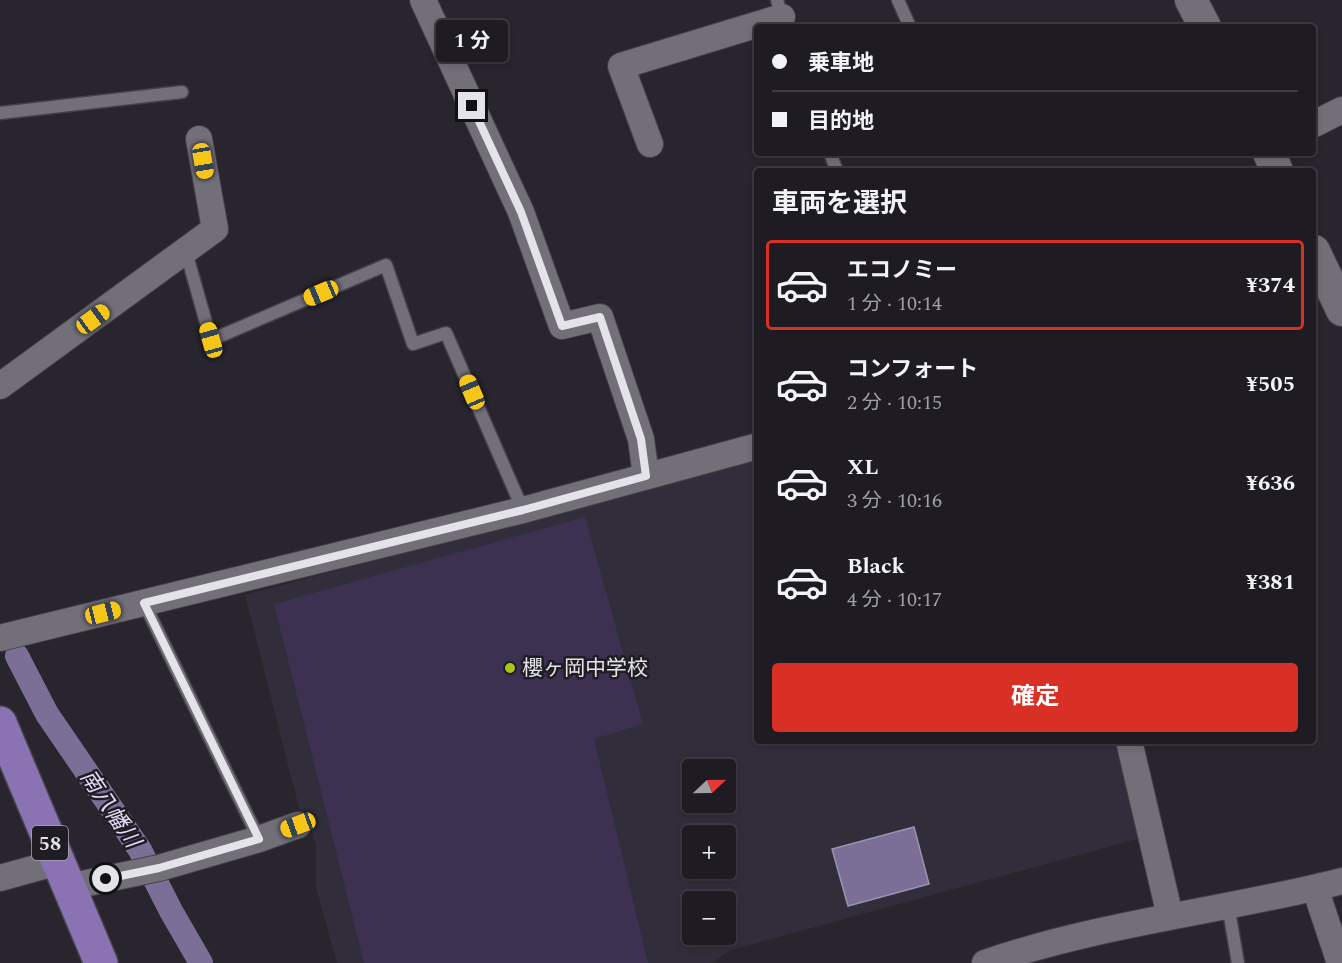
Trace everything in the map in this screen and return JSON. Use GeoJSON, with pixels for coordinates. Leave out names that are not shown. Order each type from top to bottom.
{"type":"FeatureCollection","features":[{"type":"Feature","properties":{"kind":"main road","name":"58"},"geometry":{"type":"LineString","coordinates":[[0,723],[101,963]]}},
{"type":"Feature","properties":{"kind":"street"},"geometry":{"type":"LineString","coordinates":[[423,0],[521,212],[562,326],[600,317],[641,439],[646,476]]}},
{"type":"Feature","properties":{"kind":"street"},"geometry":{"type":"LineString","coordinates":[[1191,0],[1203,24]]}},
{"type":"Feature","properties":{"kind":"street"},"geometry":{"type":"LineString","coordinates":[[650,144],[621,66],[781,15]]}},
{"type":"Feature","properties":{"kind":"street"},"geometry":{"type":"LineString","coordinates":[[1316,123],[1342,110]]}},
{"type":"Feature","properties":{"kind":"street"},"geometry":{"type":"LineString","coordinates":[[0,386],[215,229],[199,139]]}},
{"type":"Feature","properties":{"kind":"street"},"geometry":{"type":"LineString","coordinates":[[1316,257],[1329,297]]}},
{"type":"Feature","properties":{"kind":"street"},"geometry":{"type":"LineString","coordinates":[[0,638],[523,510],[754,447]]}},
{"type":"Feature","properties":{"kind":"street"},"geometry":{"type":"LineString","coordinates":[[1130,744],[1170,916]]}},
{"type":"Feature","properties":{"kind":"street"},"geometry":{"type":"LineString","coordinates":[[0,878],[151,870],[259,839],[298,825]]}},
{"type":"Feature","properties":{"kind":"street"},"geometry":{"type":"LineString","coordinates":[[985,963],[1028,956],[1170,916],[1342,881]]}},
{"type":"Feature","properties":{"kind":"street"},"geometry":{"type":"LineString","coordinates":[[1315,888],[1340,963]]}},
{"type":"Feature","properties":{"kind":"lane"},"geometry":{"type":"LineString","coordinates":[[898,0],[909,24]]}},
{"type":"Feature","properties":{"kind":"lane"},"geometry":{"type":"LineString","coordinates":[[0,113],[183,92]]}},
{"type":"Feature","properties":{"kind":"lane"},"geometry":{"type":"LineString","coordinates":[[186,252],[211,340],[386,265],[413,345],[446,333],[523,510]]}},
{"type":"Feature","properties":{"kind":"lane"},"geometry":{"type":"LineString","coordinates":[[144,603],[259,839]]}},
{"type":"Feature","properties":{"kind":"lane"},"geometry":{"type":"LineString","coordinates":[[1228,905],[1238,963]]}},
{"type":"Feature","properties":{"kind":"shaded area","name":"櫻ヶ岡中学校"},"geometry":{"type":"Polygon","coordinates":[[[754,460],[754,744],[1117,744],[1141,838],[731,950],[711,963],[337,963],[316,888],[316,846],[305,811],[300,812],[245,595],[754,460]]]}},
{"type":"Feature","properties":{"kind":"shaded area"},"geometry":{"type":"Polygon","coordinates":[[[585,517],[643,724],[594,739],[648,963],[364,963],[274,604],[585,517]]]}},
{"type":"Feature","properties":{"kind":"shaded area"},"geometry":{"type":"Polygon","coordinates":[[[914,827],[929,884],[848,906],[832,849],[914,827]]]}},
{"type":"Feature","properties":{"kind":"waterway","name":"南八幡川"},"geometry":{"type":"LineString","coordinates":[[17,656],[47,714],[140,850],[201,963]]}},
{"type":"Feature","properties":{"kind":"place","name":"櫻ヶ岡中学校"},"geometry":{"type":"Point","coordinates":[510,668]}},
{"type":"Feature","properties":{"kind":"route"},"geometry":{"type":"LineString","coordinates":[[106,879],[159,868],[259,839],[144,603],[523,510],[646,476],[641,439],[600,317],[562,326],[521,212],[472,106]]}}]}
